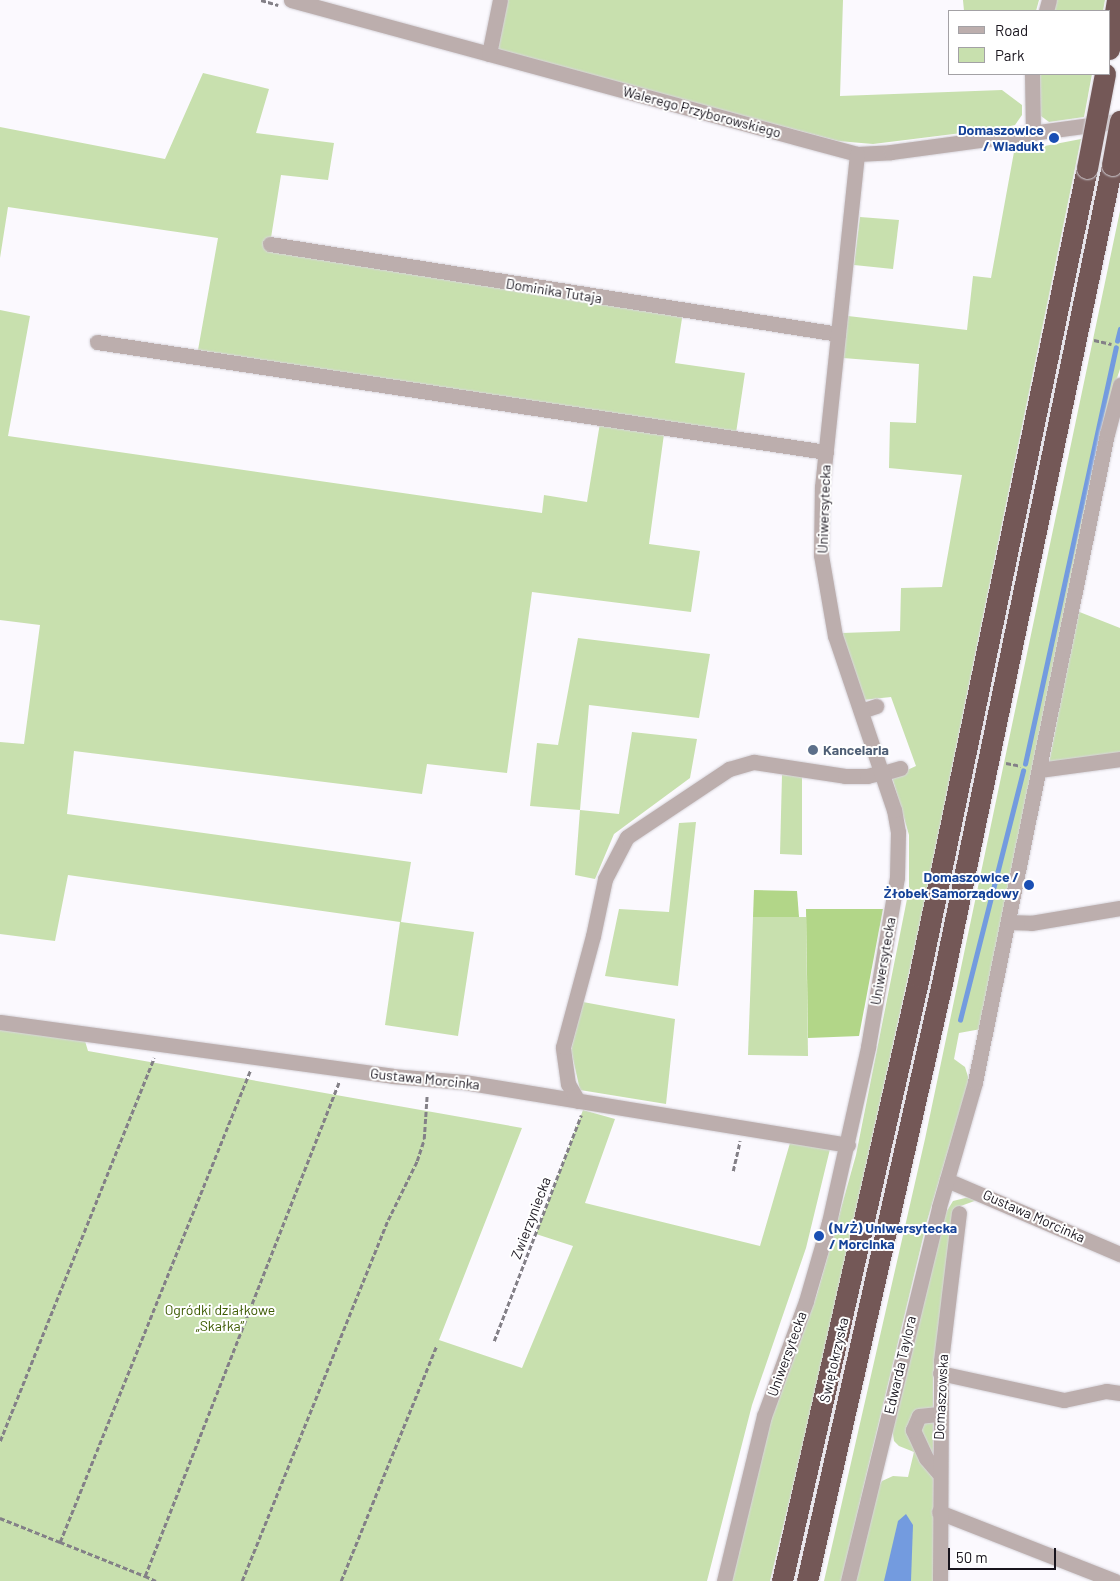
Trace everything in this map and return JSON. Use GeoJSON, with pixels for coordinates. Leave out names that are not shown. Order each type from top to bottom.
{"type":"FeatureCollection","features":[{"type":"Feature","properties":{"kind":"highway"},"geometry":{"type":"LineString","coordinates":[[1110,43],[1117,0]]}},
{"type":"Feature","properties":{"kind":"highway","name":"Świętokrzyska"},"geometry":{"type":"LineString","coordinates":[[782,1581],[884,1139],[1105,75]]}},
{"type":"Feature","properties":{"kind":"highway","name":"Świętokrzyska"},"geometry":{"type":"LineString","coordinates":[[807,1581],[906,1144],[1120,121]]}},
{"type":"Feature","properties":{"kind":"street","name":"Walerego Przyborowskiego"},"geometry":{"type":"LineString","coordinates":[[291,0],[857,154],[1120,121]]}},
{"type":"Feature","properties":{"kind":"street"},"geometry":{"type":"LineString","coordinates":[[489,54],[500,0]]}},
{"type":"Feature","properties":{"kind":"street"},"geometry":{"type":"LineString","coordinates":[[1032,75],[1033,133]]}},
{"type":"Feature","properties":{"kind":"street","name":"Uniwersytecka"},"geometry":{"type":"LineString","coordinates":[[724,1581],[764,1416],[806,1301],[848,1145],[897,877],[898,832],[883,772],[842,658],[826,592],[820,522],[857,154]]}},
{"type":"Feature","properties":{"kind":"street","name":"Dominika Tutaja"},"geometry":{"type":"LineString","coordinates":[[270,244],[838,334]]}},
{"type":"Feature","properties":{"kind":"street"},"geometry":{"type":"LineString","coordinates":[[97,342],[826,452]]}},
{"type":"Feature","properties":{"kind":"street","name":"Edwarda Taylora"},"geometry":{"type":"LineString","coordinates":[[848,1581],[948,1180],[976,1082],[1107,434],[1120,385]]}},
{"type":"Feature","properties":{"kind":"street"},"geometry":{"type":"LineString","coordinates":[[861,711],[876,706]]}},
{"type":"Feature","properties":{"kind":"street"},"geometry":{"type":"LineString","coordinates":[[1039,770],[1120,759]]}},
{"type":"Feature","properties":{"kind":"street"},"geometry":{"type":"LineString","coordinates":[[582,1101],[568,1084],[563,1047],[593,936],[605,879],[627,837],[729,769],[754,762],[845,776],[867,776],[900,768]]}},
{"type":"Feature","properties":{"kind":"street"},"geometry":{"type":"LineString","coordinates":[[1008,922],[1031,923],[1120,908]]}},
{"type":"Feature","properties":{"kind":"street","name":"Gustawa Morcinka"},"geometry":{"type":"LineString","coordinates":[[0,1022],[161,1042],[344,1069],[464,1082],[848,1145]]}},
{"type":"Feature","properties":{"kind":"street","name":"Gustawa Morcinka"},"geometry":{"type":"LineString","coordinates":[[948,1180],[1120,1254]]}},
{"type":"Feature","properties":{"kind":"street","name":"Domaszowska"},"geometry":{"type":"LineString","coordinates":[[940,1581],[938,1472],[940,1373],[959,1213]]}},
{"type":"Feature","properties":{"kind":"street"},"geometry":{"type":"LineString","coordinates":[[940,1373],[1064,1400],[1106,1391],[1120,1393]]}},
{"type":"Feature","properties":{"kind":"street"},"geometry":{"type":"LineString","coordinates":[[938,1472],[926,1458],[913,1430],[919,1416],[939,1414]]}},
{"type":"Feature","properties":{"kind":"street"},"geometry":{"type":"LineString","coordinates":[[939,1512],[1115,1581]]}},
{"type":"Feature","properties":{"kind":"path"},"geometry":{"type":"LineString","coordinates":[[1092,340],[1112,344]]}},
{"type":"Feature","properties":{"kind":"path"},"geometry":{"type":"LineString","coordinates":[[1004,763],[1021,766]]}},
{"type":"Feature","properties":{"kind":"path"},"geometry":{"type":"LineString","coordinates":[[0,1441],[161,1042]]}},
{"type":"Feature","properties":{"kind":"path"},"geometry":{"type":"LineString","coordinates":[[60,1542],[256,1056]]}},
{"type":"Feature","properties":{"kind":"path"},"geometry":{"type":"LineString","coordinates":[[145,1576],[344,1069]]}},
{"type":"Feature","properties":{"kind":"path"},"geometry":{"type":"LineString","coordinates":[[242,1581],[388,1220],[418,1161],[424,1139],[428,1079]]}},
{"type":"Feature","properties":{"kind":"path","name":"Zwierzyniecka"},"geometry":{"type":"LineString","coordinates":[[494,1341],[582,1101]]}},
{"type":"Feature","properties":{"kind":"path"},"geometry":{"type":"LineString","coordinates":[[733,1171],[740,1142]]}},
{"type":"Feature","properties":{"kind":"path"},"geometry":{"type":"LineString","coordinates":[[341,1581],[436,1346]]}},
{"type":"Feature","properties":{"kind":"path"},"geometry":{"type":"LineString","coordinates":[[0,1518],[156,1581]]}},
{"type":"Feature","properties":{"kind":"green space"},"geometry":{"type":"Polygon","coordinates":[[[508,0],[843,0],[840,96],[1002,90],[1022,105],[1022,115],[1015,125],[1002,128],[873,144],[838,141],[498,50],[508,0]]]}},
{"type":"Feature","properties":{"kind":"green space"},"geometry":{"type":"Polygon","coordinates":[[[963,0],[1039,0],[1036,10],[964,10],[963,0]]]}},
{"type":"Feature","properties":{"kind":"green space"},"geometry":{"type":"Polygon","coordinates":[[[1057,0],[1105,0],[1103,10],[1054,10],[1057,0]]]}},
{"type":"Feature","properties":{"kind":"green space"},"geometry":{"type":"Polygon","coordinates":[[[203,73],[269,89],[256,133],[334,143],[328,180],[281,175],[270,244],[683,312],[675,363],[745,373],[736,433],[198,350],[218,238],[8,207],[0,258],[0,127],[165,159],[203,73]]]}},
{"type":"Feature","properties":{"kind":"green space"},"geometry":{"type":"Polygon","coordinates":[[[1040,75],[1092,75],[1084,117],[1049,122],[1041,116],[1040,75]]]}},
{"type":"Feature","properties":{"kind":"green space"},"geometry":{"type":"Polygon","coordinates":[[[1081,139],[920,923],[814,1399],[770,1581],[731,1581],[771,1419],[817,1294],[856,1155],[909,889],[909,835],[892,777],[916,766],[891,697],[863,700],[842,633],[900,631],[901,588],[942,587],[962,475],[889,468],[890,422],[916,423],[919,364],[843,358],[848,316],[967,330],[973,276],[991,278],[1014,152],[1081,139]]]}},
{"type":"Feature","properties":{"kind":"green space"},"geometry":{"type":"Polygon","coordinates":[[[1120,211],[1120,369],[1114,387],[981,1029],[959,1033],[954,1059],[965,1067],[969,1080],[927,1221],[841,1581],[824,1581],[925,1139],[1120,211]]]}},
{"type":"Feature","properties":{"kind":"green space"},"geometry":{"type":"Polygon","coordinates":[[[860,217],[899,220],[893,269],[854,265],[860,217]]]}},
{"type":"Feature","properties":{"kind":"green space"},"geometry":{"type":"Polygon","coordinates":[[[0,310],[30,316],[8,436],[542,513],[544,495],[587,502],[600,423],[664,434],[649,544],[700,551],[691,612],[532,592],[507,773],[427,764],[422,794],[74,751],[67,814],[411,862],[401,922],[474,932],[458,1036],[385,1025],[400,922],[68,875],[55,941],[0,934],[0,742],[24,744],[40,625],[0,620],[0,310]]]}},
{"type":"Feature","properties":{"kind":"green space"},"geometry":{"type":"Polygon","coordinates":[[[1077,611],[1120,628],[1120,759],[1048,769],[1077,611]]]}},
{"type":"Feature","properties":{"kind":"green space"},"geometry":{"type":"Polygon","coordinates":[[[578,638],[710,654],[699,718],[589,705],[580,810],[530,806],[537,743],[558,745],[578,638]]]}},
{"type":"Feature","properties":{"kind":"green space"},"geometry":{"type":"Polygon","coordinates":[[[632,732],[697,739],[690,778],[614,834],[595,879],[575,875],[580,810],[619,814],[632,732]]]}},
{"type":"Feature","properties":{"kind":"green space"},"geometry":{"type":"Polygon","coordinates":[[[782,775],[802,776],[802,855],[780,854],[782,775]]]}},
{"type":"Feature","properties":{"kind":"green space"},"geometry":{"type":"Polygon","coordinates":[[[696,822],[678,986],[605,976],[619,909],[669,912],[679,823],[696,822]]]}},
{"type":"Feature","properties":{"kind":"green space"},"geometry":{"type":"Polygon","coordinates":[[[754,890],[797,891],[799,917],[753,917],[754,890]]]}},
{"type":"Feature","properties":{"kind":"green space"},"geometry":{"type":"Polygon","coordinates":[[[806,909],[883,909],[859,1036],[808,1038],[806,909]]]}},
{"type":"Feature","properties":{"kind":"green space"},"geometry":{"type":"Polygon","coordinates":[[[753,917],[806,917],[808,1056],[748,1055],[753,917]]]}},
{"type":"Feature","properties":{"kind":"green space"},"geometry":{"type":"Polygon","coordinates":[[[583,1002],[675,1019],[666,1104],[580,1090],[571,1050],[583,1002]]]}},
{"type":"Feature","properties":{"kind":"green space","name":"Ogródki działkowe „Skałka”"},"geometry":{"type":"Polygon","coordinates":[[[0,1027],[85,1041],[88,1051],[522,1128],[439,1340],[522,1368],[573,1246],[536,1234],[583,1110],[615,1119],[585,1203],[760,1246],[790,1143],[830,1149],[806,1248],[752,1405],[707,1581],[0,1581],[0,1027]]]}},
{"type":"Feature","properties":{"kind":"green space"},"geometry":{"type":"Polygon","coordinates":[[[973,1196],[980,1199],[958,1207],[938,1327],[933,1381],[933,1581],[856,1581],[877,1490],[882,1481],[893,1476],[908,1477],[914,1452],[899,1446],[894,1441],[892,1428],[945,1214],[953,1201],[973,1196]]]}},
{"type":"Feature","properties":{"kind":"water"},"geometry":{"type":"Polygon","coordinates":[[[906,1514],[913,1525],[911,1581],[884,1581],[898,1521],[906,1514]]]}},
{"type":"Feature","properties":{"kind":"waterway"},"geometry":{"type":"LineString","coordinates":[[1117,341],[1120,329]]}},
{"type":"Feature","properties":{"kind":"waterway"},"geometry":{"type":"LineString","coordinates":[[1025,764],[1116,348]]}},
{"type":"Feature","properties":{"kind":"waterway"},"geometry":{"type":"LineString","coordinates":[[960,1020],[1023,771]]}},
{"type":"Feature","properties":{"kind":"place","name":"Domaszowice / Wiadukt"},"geometry":{"type":"Point","coordinates":[1054,138]}},
{"type":"Feature","properties":{"kind":"place","name":"Kancelaria"},"geometry":{"type":"Point","coordinates":[813,750]}},
{"type":"Feature","properties":{"kind":"place","name":"Domaszowice / Żłobek Samorządowy"},"geometry":{"type":"Point","coordinates":[1029,885]}},
{"type":"Feature","properties":{"kind":"place","name":"(N/Ż) Uniwersytecka / Morcinka"},"geometry":{"type":"Point","coordinates":[819,1236]}}]}
